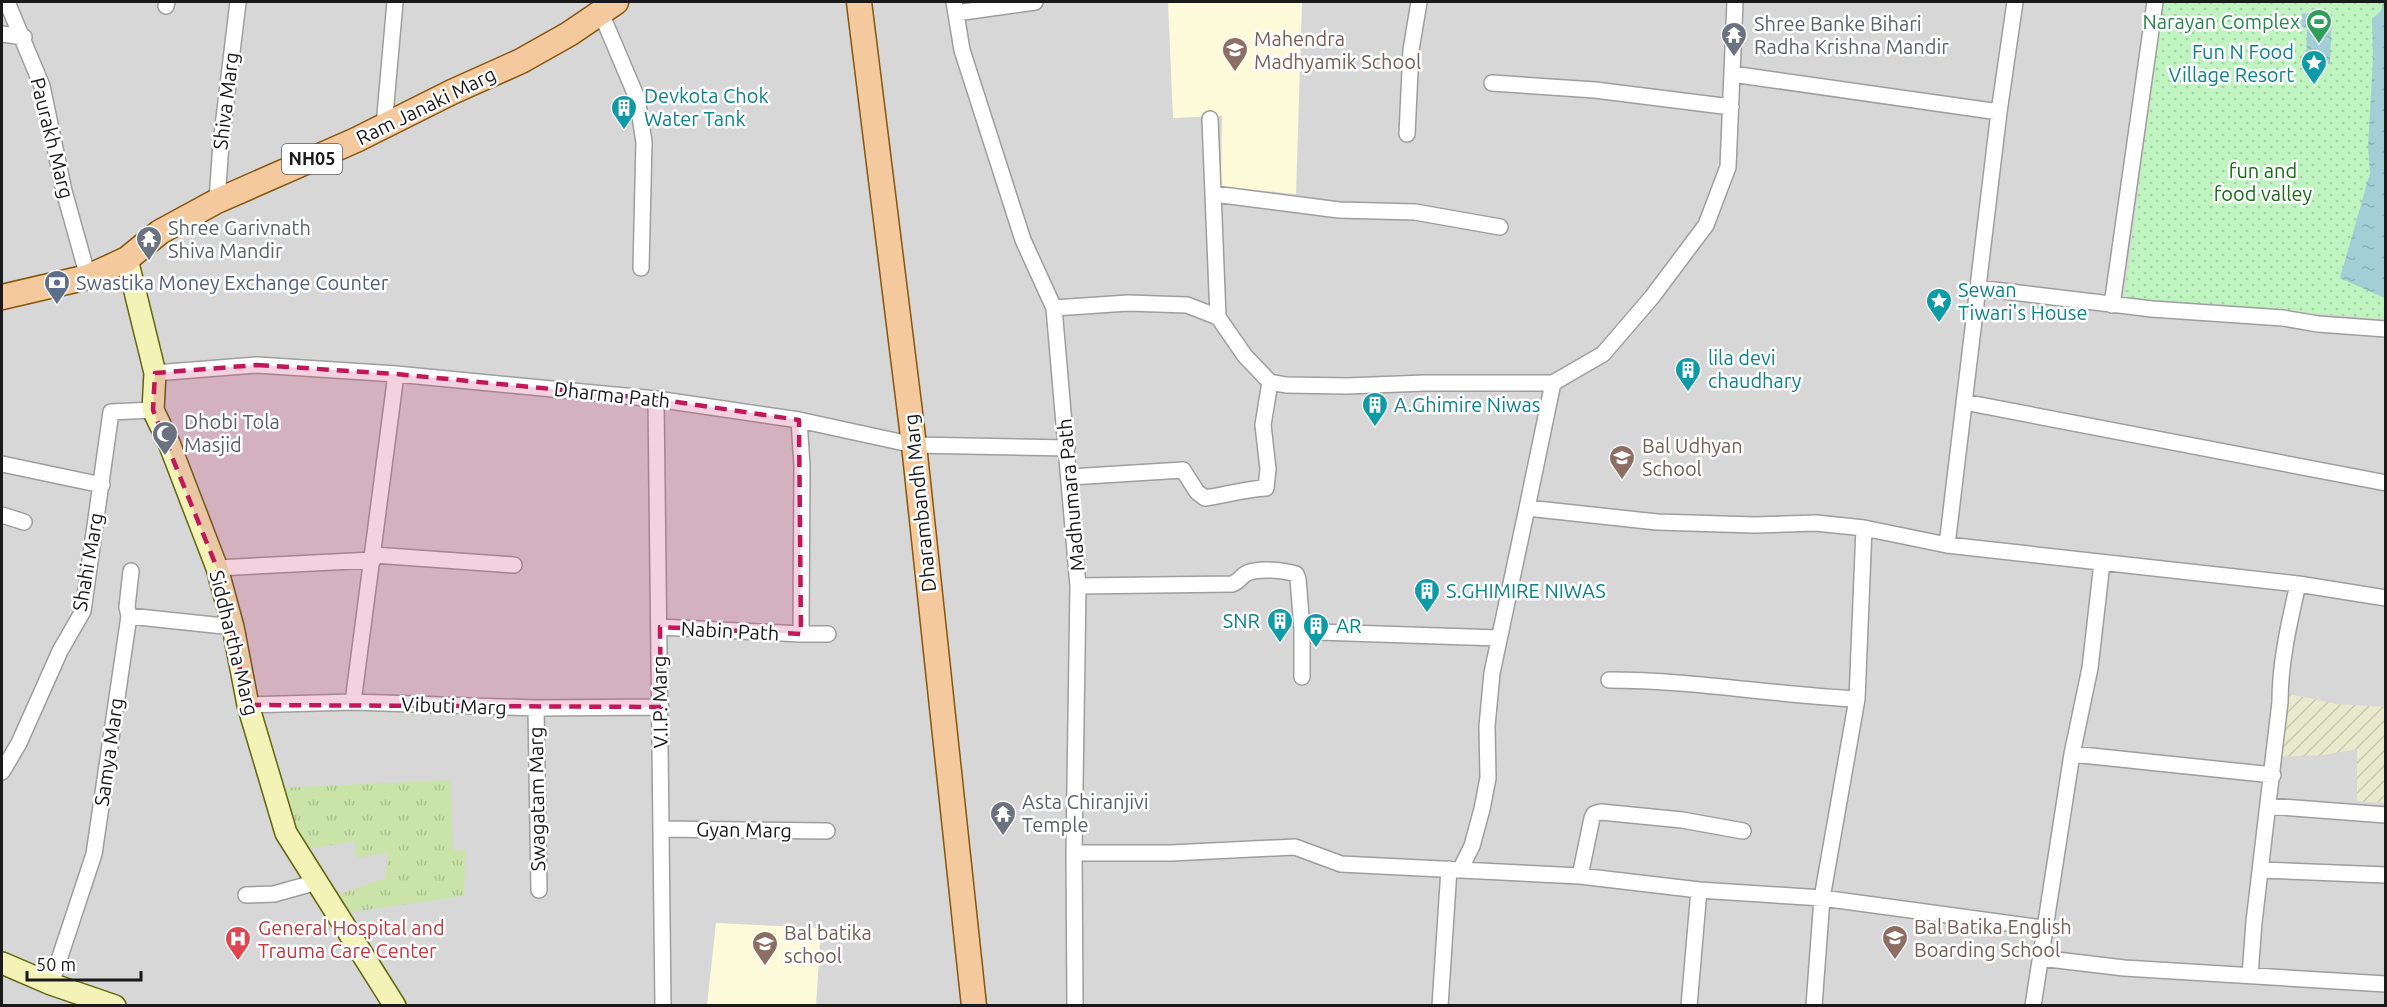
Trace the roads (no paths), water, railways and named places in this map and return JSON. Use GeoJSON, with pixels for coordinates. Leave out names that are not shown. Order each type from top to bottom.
{"type":"FeatureCollection","features":[{"type":"Feature","properties":{"kind":"main road","name":"Dharambandh Marg"},"geometry":{"type":"LineString","coordinates":[[859,2],[914,445],[974,1005]]}},
{"type":"Feature","properties":{"kind":"main road","name":"Ram Janaki Marg"},"geometry":{"type":"LineString","coordinates":[[2,297],[88,277],[127,259],[160,232],[217,201],[521,61],[570,34],[609,7]]}},
{"type":"Feature","properties":{"kind":"street","name":"Paurakh Marg"},"geometry":{"type":"LineString","coordinates":[[7,2],[24,38],[42,86],[64,190],[88,277]]}},
{"type":"Feature","properties":{"kind":"street","name":"Shiva Marg"},"geometry":{"type":"LineString","coordinates":[[217,201],[221,143],[238,2]]}},
{"type":"Feature","properties":{"kind":"street"},"geometry":{"type":"LineString","coordinates":[[384,126],[395,2]]}},
{"type":"Feature","properties":{"kind":"street"},"geometry":{"type":"LineString","coordinates":[[955,7],[1035,2]]}},
{"type":"Feature","properties":{"kind":"street"},"geometry":{"type":"LineString","coordinates":[[1407,134],[1411,50],[1419,2]]}},
{"type":"Feature","properties":{"kind":"street"},"geometry":{"type":"LineString","coordinates":[[1210,118],[1218,317],[1245,356],[1270,382],[1286,385],[1347,386],[1425,383],[1553,383],[1603,354],[1652,297],[1706,225],[1728,167],[1735,2]]}},
{"type":"Feature","properties":{"kind":"street"},"geometry":{"type":"LineString","coordinates":[[1947,545],[1999,112],[2015,2]]}},
{"type":"Feature","properties":{"kind":"street"},"geometry":{"type":"LineString","coordinates":[[2112,305],[2155,2]]}},
{"type":"Feature","properties":{"kind":"street"},"geometry":{"type":"LineString","coordinates":[[609,7],[638,98],[643,131],[641,268]]}},
{"type":"Feature","properties":{"kind":"street","name":"Madhumara Path"},"geometry":{"type":"LineString","coordinates":[[955,7],[962,50],[1023,240],[1054,308],[1078,586],[1074,854],[1075,1005]]}},
{"type":"Feature","properties":{"kind":"street"},"geometry":{"type":"LineString","coordinates":[[2,34],[24,38]]}},
{"type":"Feature","properties":{"kind":"street"},"geometry":{"type":"LineString","coordinates":[[1732,74],[1999,112]]}},
{"type":"Feature","properties":{"kind":"street"},"geometry":{"type":"LineString","coordinates":[[1492,83],[1595,90],[1731,107]]}},
{"type":"Feature","properties":{"kind":"street"},"geometry":{"type":"LineString","coordinates":[[1214,194],[1339,210],[1415,212],[1500,227]]}},
{"type":"Feature","properties":{"kind":"street","name":"Siddhartha Marg"},"geometry":{"type":"LineString","coordinates":[[127,259],[155,373],[153,410],[217,568],[233,627],[248,705],[286,832],[395,1005]]}},
{"type":"Feature","properties":{"kind":"street"},"geometry":{"type":"LineString","coordinates":[[1978,288],[2194,314],[2283,318],[2318,324],[2385,329]]}},
{"type":"Feature","properties":{"kind":"street"},"geometry":{"type":"LineString","coordinates":[[1054,308],[1128,303],[1187,305],[1218,317]]}},
{"type":"Feature","properties":{"kind":"street","name":"Dharma Path"},"geometry":{"type":"LineString","coordinates":[[155,373],[257,365],[396,374],[657,399],[799,420],[914,445],[1067,448]]}},
{"type":"Feature","properties":{"kind":"street"},"geometry":{"type":"LineString","coordinates":[[353,702],[396,374]]}},
{"type":"Feature","properties":{"kind":"street"},"geometry":{"type":"LineString","coordinates":[[1070,477],[1183,470],[1197,492],[1205,498],[1266,488],[1268,469],[1263,425],[1270,382]]}},
{"type":"Feature","properties":{"kind":"street"},"geometry":{"type":"LineString","coordinates":[[1440,1005],[1454,869],[1476,834],[1488,778],[1486,726],[1492,673],[1553,383]]}},
{"type":"Feature","properties":{"kind":"street","name":"V.I.P. Marg"},"geometry":{"type":"LineString","coordinates":[[657,399],[663,1005]]}},
{"type":"Feature","properties":{"kind":"street"},"geometry":{"type":"LineString","coordinates":[[1964,402],[2385,483]]}},
{"type":"Feature","properties":{"kind":"street","name":"Shahi Marg"},"geometry":{"type":"LineString","coordinates":[[2,772],[19,743],[60,651],[83,611],[111,412],[153,410]]}},
{"type":"Feature","properties":{"kind":"street","name":"Nabin Path"},"geometry":{"type":"LineString","coordinates":[[799,420],[802,466],[801,634]]}},
{"type":"Feature","properties":{"kind":"street"},"geometry":{"type":"LineString","coordinates":[[2,464],[102,485]]}},
{"type":"Feature","properties":{"kind":"street"},"geometry":{"type":"LineString","coordinates":[[1527,508],[1657,522],[1754,525],[1816,523],[1864,528],[1947,545],[2298,584],[2385,598]]}},
{"type":"Feature","properties":{"kind":"street"},"geometry":{"type":"LineString","coordinates":[[2,515],[24,522]]}},
{"type":"Feature","properties":{"kind":"street"},"geometry":{"type":"LineString","coordinates":[[1814,1005],[1822,898],[1857,699],[1864,528]]}},
{"type":"Feature","properties":{"kind":"street"},"geometry":{"type":"LineString","coordinates":[[217,568],[373,557],[514,565]]}},
{"type":"Feature","properties":{"kind":"street"},"geometry":{"type":"LineString","coordinates":[[2033,1005],[2043,928],[2072,754],[2090,668],[2102,563]]}},
{"type":"Feature","properties":{"kind":"street","name":"Samya Marg"},"geometry":{"type":"LineString","coordinates":[[51,984],[94,854],[129,616],[127,607],[131,571]]}},
{"type":"Feature","properties":{"kind":"street"},"geometry":{"type":"LineString","coordinates":[[1078,586],[1232,584],[1238,582],[1245,574],[1253,572],[1296,574],[1299,579],[1302,629],[1302,677]]}},
{"type":"Feature","properties":{"kind":"street"},"geometry":{"type":"LineString","coordinates":[[2250,975],[2273,775],[2285,641],[2298,584]]}},
{"type":"Feature","properties":{"kind":"street"},"geometry":{"type":"LineString","coordinates":[[129,616],[233,627]]}},
{"type":"Feature","properties":{"kind":"street","name":"Nabin Path"},"geometry":{"type":"LineString","coordinates":[[660,627],[828,634]]}},
{"type":"Feature","properties":{"kind":"street"},"geometry":{"type":"LineString","coordinates":[[1302,629],[1318,632],[1499,639]]}},
{"type":"Feature","properties":{"kind":"street"},"geometry":{"type":"LineString","coordinates":[[1609,680],[1641,680],[1767,693],[1857,699]]}},
{"type":"Feature","properties":{"kind":"street","name":"Vibuti Marg"},"geometry":{"type":"LineString","coordinates":[[248,705],[353,702],[536,708],[661,707]]}},
{"type":"Feature","properties":{"kind":"street","name":"Swagatam Marg"},"geometry":{"type":"LineString","coordinates":[[536,708],[539,890]]}},
{"type":"Feature","properties":{"kind":"street"},"geometry":{"type":"LineString","coordinates":[[2072,754],[2273,775]]}},
{"type":"Feature","properties":{"kind":"street"},"geometry":{"type":"LineString","coordinates":[[2268,806],[2385,815]]}},
{"type":"Feature","properties":{"kind":"street"},"geometry":{"type":"LineString","coordinates":[[1580,876],[1592,818],[1594,814],[1601,812],[1682,820],[1743,831]]}},
{"type":"Feature","properties":{"kind":"street","name":"Gyan Marg"},"geometry":{"type":"LineString","coordinates":[[662,828],[827,831]]}},
{"type":"Feature","properties":{"kind":"street"},"geometry":{"type":"LineString","coordinates":[[1074,854],[1171,853],[1295,847],[1341,864],[1580,876],[1699,890],[1822,898],[2043,928]]}},
{"type":"Feature","properties":{"kind":"street"},"geometry":{"type":"LineString","coordinates":[[2261,870],[2385,875]]}},
{"type":"Feature","properties":{"kind":"street"},"geometry":{"type":"LineString","coordinates":[[246,895],[274,894],[317,882]]}},
{"type":"Feature","properties":{"kind":"street"},"geometry":{"type":"LineString","coordinates":[[1689,1005],[1699,890]]}},
{"type":"Feature","properties":{"kind":"street"},"geometry":{"type":"LineString","coordinates":[[2040,958],[2124,968],[2385,984]]}},
{"type":"Feature","properties":{"kind":"street"},"geometry":{"type":"LineString","coordinates":[[2,963],[51,984],[115,1005]]}},
{"type":"Feature","properties":{"kind":"water"},"geometry":{"type":"Polygon","coordinates":[[[2383,2],[2386,2],[2385,298],[2340,278],[2370,173],[2368,147],[2373,58],[2372,19],[2381,11],[2383,2]]]}},
{"type":"Feature","properties":{"kind":"water","name":"Narayan Complex"},"geometry":{"type":"Polygon","coordinates":[[[2302,13],[2332,14],[2330,64],[2306,63],[2307,28],[2301,27],[2302,13]]]}},
{"type":"Feature","properties":{"kind":"place","name":"Narayan Complex"},"geometry":{"type":"Point","coordinates":[2319,45]}},
{"type":"Feature","properties":{"kind":"place","name":"Shree Banke Bihari Radha Krishna Mandir"},"geometry":{"type":"Point","coordinates":[1734,58]}},
{"type":"Feature","properties":{"kind":"place","name":"Mahendra Madhyamik School"},"geometry":{"type":"Point","coordinates":[1235,73]}},
{"type":"Feature","properties":{"kind":"place","name":"Fun N Food Village Resort"},"geometry":{"type":"Point","coordinates":[2314,86]}},
{"type":"Feature","properties":{"kind":"place","name":"Devkota Chok Water Tank"},"geometry":{"type":"Point","coordinates":[624,131]}},
{"type":"Feature","properties":{"kind":"place","name":"Shree Garivnath Shiva Mandir"},"geometry":{"type":"Point","coordinates":[149,262]}},
{"type":"Feature","properties":{"kind":"place","name":"Swastika Money Exchange Counter"},"geometry":{"type":"Point","coordinates":[57,306]}},
{"type":"Feature","properties":{"kind":"place","name":"Sewan Tiwari's House"},"geometry":{"type":"Point","coordinates":[1939,324]}},
{"type":"Feature","properties":{"kind":"place","name":"lila devi chaudhary"},"geometry":{"type":"Point","coordinates":[1688,393]}},
{"type":"Feature","properties":{"kind":"place","name":"A.Ghimire Niwas"},"geometry":{"type":"Point","coordinates":[1375,428]}},
{"type":"Feature","properties":{"kind":"place","name":"Dhobi Tola Masjid"},"geometry":{"type":"Point","coordinates":[165,457]}},
{"type":"Feature","properties":{"kind":"place","name":"Bal Udhyan School"},"geometry":{"type":"Point","coordinates":[1622,481]}},
{"type":"Feature","properties":{"kind":"place","name":"S.GHIMIRE NIWAS"},"geometry":{"type":"Point","coordinates":[1427,614]}},
{"type":"Feature","properties":{"kind":"place","name":"SNR"},"geometry":{"type":"Point","coordinates":[1280,644]}},
{"type":"Feature","properties":{"kind":"place","name":"AR"},"geometry":{"type":"Point","coordinates":[1316,649]}},
{"type":"Feature","properties":{"kind":"place","name":"Asta Chiranjivi Temple"},"geometry":{"type":"Point","coordinates":[1003,837]}},
{"type":"Feature","properties":{"kind":"place","name":"Bal Batika English Boarding School"},"geometry":{"type":"Point","coordinates":[1895,961]}},
{"type":"Feature","properties":{"kind":"place","name":"General Hospital and Trauma Care Center"},"geometry":{"type":"Point","coordinates":[238,962]}},
{"type":"Feature","properties":{"kind":"place","name":"Bal batika school"},"geometry":{"type":"Point","coordinates":[765,967]}},
{"type":"Feature","properties":{"kind":"park label","name":"fun and food valley"},"geometry":{"type":"Point","coordinates":[2263,182]}}]}
